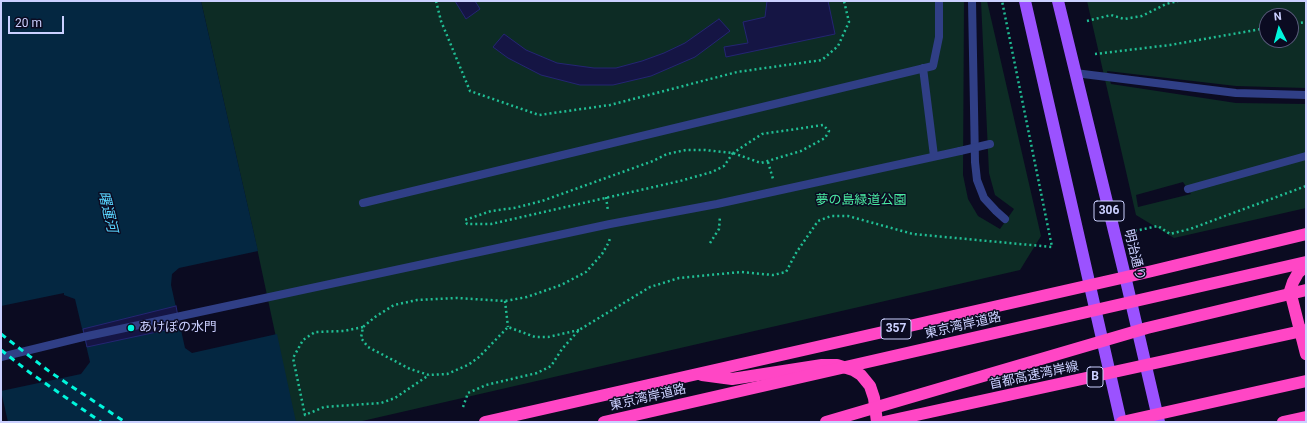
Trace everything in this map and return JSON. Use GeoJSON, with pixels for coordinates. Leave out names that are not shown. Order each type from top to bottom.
{"type":"FeatureCollection","features":[{"type":"Feature","properties":{"kind":"highway","name":"357"},"geometry":{"type":"LineString","coordinates":[[485,422],[1306,234]]}},
{"type":"Feature","properties":{"kind":"highway","name":"東京湾岸道路"},"geometry":{"type":"LineString","coordinates":[[604,422],[1306,262]]}},
{"type":"Feature","properties":{"kind":"highway"},"geometry":{"type":"LineString","coordinates":[[1306,266],[1298,273],[1290,291],[1306,354]]}},
{"type":"Feature","properties":{"kind":"highway"},"geometry":{"type":"LineString","coordinates":[[826,422],[1147,328],[1306,290]]}},
{"type":"Feature","properties":{"kind":"highway","name":"首都高速湾岸線"},"geometry":{"type":"LineString","coordinates":[[884,422],[1306,330]]}},
{"type":"Feature","properties":{"kind":"highway"},"geometry":{"type":"LineString","coordinates":[[694,374],[732,379],[822,365],[837,365],[853,370],[861,375],[870,386],[874,398],[877,422]]}},
{"type":"Feature","properties":{"kind":"highway"},"geometry":{"type":"LineString","coordinates":[[1121,422],[1306,380]]}},
{"type":"Feature","properties":{"kind":"highway"},"geometry":{"type":"LineString","coordinates":[[1283,422],[1306,417]]}},
{"type":"Feature","properties":{"kind":"main road","name":"306"},"geometry":{"type":"LineString","coordinates":[[1025,1],[1121,422]]}},
{"type":"Feature","properties":{"kind":"main road","name":"明治通り"},"geometry":{"type":"LineString","coordinates":[[1058,1],[1125,276],[1158,422]]}},
{"type":"Feature","properties":{"kind":"lane"},"geometry":{"type":"LineString","coordinates":[[363,203],[933,66],[939,37],[939,1]]}},
{"type":"Feature","properties":{"kind":"lane"},"geometry":{"type":"LineString","coordinates":[[972,1],[974,162],[977,180],[984,198],[1006,219]]}},
{"type":"Feature","properties":{"kind":"lane"},"geometry":{"type":"LineString","coordinates":[[923,68],[934,156]]}},
{"type":"Feature","properties":{"kind":"lane"},"geometry":{"type":"LineString","coordinates":[[1075,73],[1236,92],[1306,95]]}},
{"type":"Feature","properties":{"kind":"lane"},"geometry":{"type":"LineString","coordinates":[[1,357],[180,316],[610,224],[717,204],[990,144]]}},
{"type":"Feature","properties":{"kind":"lane"},"geometry":{"type":"LineString","coordinates":[[1188,189],[1306,156]]}},
{"type":"Feature","properties":{"kind":"path"},"geometry":{"type":"LineString","coordinates":[[436,1],[441,21],[470,91],[539,115],[610,105],[737,72],[822,60],[838,46],[849,22],[844,1]]}},
{"type":"Feature","properties":{"kind":"path"},"geometry":{"type":"LineString","coordinates":[[463,407],[468,393],[486,385],[537,373],[552,366],[562,349],[579,330],[650,287],[679,278],[741,272],[773,275],[786,272],[796,253],[818,221],[831,216],[848,216],[867,223],[913,234],[1052,247],[1002,1]]}},
{"type":"Feature","properties":{"kind":"path"},"geometry":{"type":"LineString","coordinates":[[1087,21],[1111,15],[1124,19],[1142,16],[1166,4],[1178,1]]}},
{"type":"Feature","properties":{"kind":"path"},"geometry":{"type":"LineString","coordinates":[[1095,54],[1170,45],[1259,29]]}},
{"type":"Feature","properties":{"kind":"path"},"geometry":{"type":"LineString","coordinates":[[733,153],[724,166],[712,172],[680,181],[491,224],[467,224],[465,220],[491,211],[514,208],[542,201],[653,161],[667,154],[686,150],[733,153],[761,163],[768,162],[813,145],[825,138],[829,131],[823,125],[762,134],[733,153]]}},
{"type":"Feature","properties":{"kind":"path"},"geometry":{"type":"LineString","coordinates":[[768,162],[777,190]]}},
{"type":"Feature","properties":{"kind":"path"},"geometry":{"type":"LineString","coordinates":[[1127,232],[1158,226],[1170,234],[1190,229],[1306,186]]}},
{"type":"Feature","properties":{"kind":"path"},"geometry":{"type":"LineString","coordinates":[[429,375],[395,398],[382,403],[324,407],[305,415],[293,358],[303,340],[315,332],[344,331],[363,328],[375,317],[394,305],[417,300],[464,298],[505,301],[527,296],[561,285],[586,272],[602,254],[609,242],[610,224],[606,197]]}},
{"type":"Feature","properties":{"kind":"path"},"geometry":{"type":"LineString","coordinates":[[710,243],[719,229],[720,218],[717,204]]}},
{"type":"Feature","properties":{"kind":"path"},"geometry":{"type":"LineString","coordinates":[[505,301],[508,327]]}},
{"type":"Feature","properties":{"kind":"path"},"geometry":{"type":"LineString","coordinates":[[508,327],[535,337],[548,337],[579,330]]}},
{"type":"Feature","properties":{"kind":"path"},"geometry":{"type":"LineString","coordinates":[[363,328],[361,338],[368,347],[410,369],[429,375],[447,374],[468,365],[479,357],[508,327]]}},
{"type":"Feature","properties":{"kind":"green space","name":"夢の島緑道公園"},"geometry":{"type":"Polygon","coordinates":[[[201,1],[964,1],[963,175],[968,199],[978,216],[1000,229],[1014,209],[995,195],[989,173],[981,1],[987,1],[1041,236],[1020,270],[358,422],[294,422],[254,234],[201,1]]]}},
{"type":"Feature","properties":{"kind":"green space"},"geometry":{"type":"Polygon","coordinates":[[[1087,1],[1306,1],[1306,88],[1236,86],[1107,71],[1111,84],[1236,103],[1306,104],[1306,208],[1174,238],[1136,215],[1087,1]],[[1183,182],[1136,195],[1138,207],[1191,194],[1183,182]]]}},
{"type":"Feature","properties":{"kind":"water","name":"曙運河"},"geometry":{"type":"Polygon","coordinates":[[[1,1],[201,1],[258,251],[179,268],[172,274],[171,285],[185,348],[192,353],[277,334],[296,422],[8,422],[1,391],[81,374],[90,362],[75,299],[64,295],[64,293],[1,306],[1,1]]]}},
{"type":"Feature","properties":{"kind":"building"},"geometry":{"type":"Polygon","coordinates":[[[455,1],[475,1],[480,9],[466,19],[455,1]]]}},
{"type":"Feature","properties":{"kind":"building"},"geometry":{"type":"Polygon","coordinates":[[[767,1],[828,1],[835,34],[726,57],[724,47],[748,43],[743,22],[765,17],[767,1]]]}},
{"type":"Feature","properties":{"kind":"building"},"geometry":{"type":"Polygon","coordinates":[[[719,19],[730,31],[695,57],[651,76],[613,85],[580,85],[541,75],[508,58],[493,47],[504,34],[526,50],[557,63],[594,68],[616,68],[664,53],[685,43],[719,19]]]}},
{"type":"Feature","properties":{"kind":"building","name":"あけぼの水門"},"geometry":{"type":"Polygon","coordinates":[[[176,306],[180,327],[87,347],[83,329],[176,306]]]}},
{"type":"Feature","properties":{"kind":"railway"},"geometry":{"type":"LineString","coordinates":[[1,334],[50,372],[125,422]]}},
{"type":"Feature","properties":{"kind":"railway"},"geometry":{"type":"LineString","coordinates":[[1,350],[29,372],[101,422]]}},
{"type":"Feature","properties":{"kind":"place","name":"あけぼの水門"},"geometry":{"type":"Point","coordinates":[131,328]}}]}
